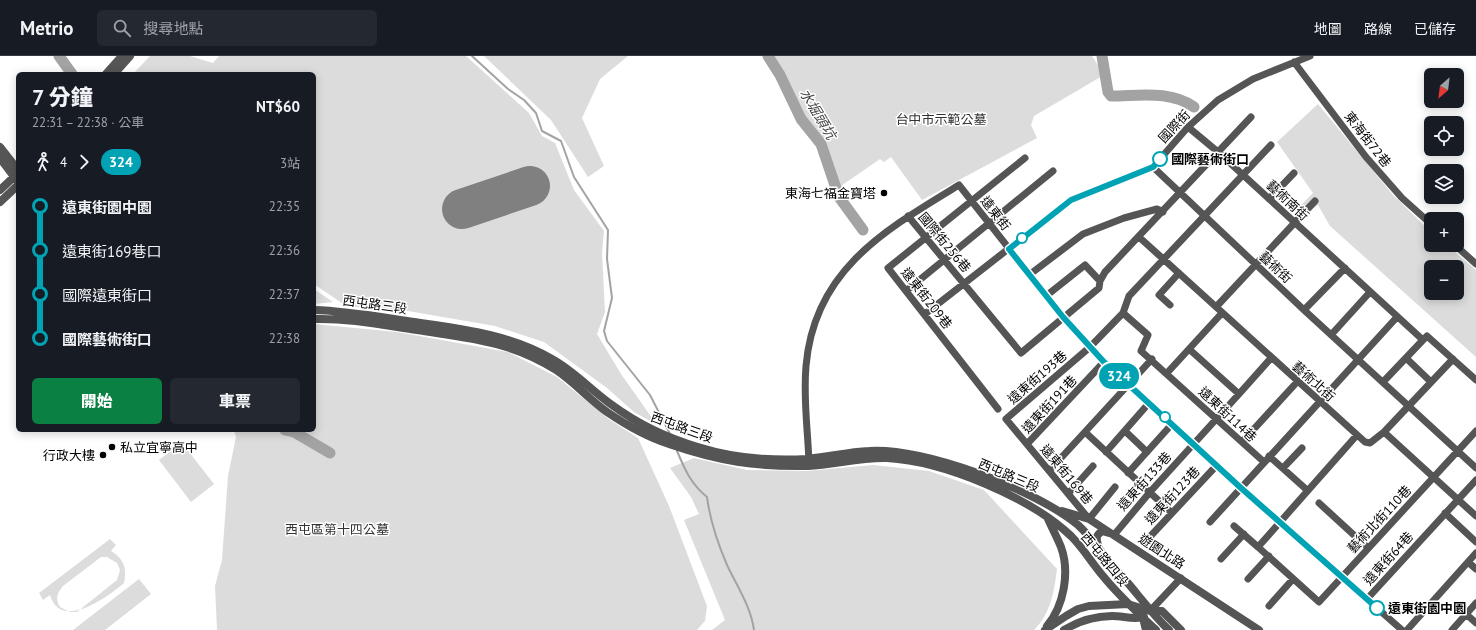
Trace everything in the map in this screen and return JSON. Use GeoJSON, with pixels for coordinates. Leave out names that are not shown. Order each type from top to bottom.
{"type":"FeatureCollection","features":[{"type":"Feature","properties":{"kind":"street"},"geometry":{"type":"LineString","coordinates":[[108,72],[122,56]]}},
{"type":"Feature","properties":{"kind":"street"},"geometry":{"type":"LineString","coordinates":[[116,72],[130,56]]}},
{"type":"Feature","properties":{"kind":"street","name":"國際街"},"geometry":{"type":"LineString","coordinates":[[924,314],[1071,200],[1153,167],[1188,127],[1224,96],[1253,79],[1310,56]]}},
{"type":"Feature","properties":{"kind":"street","name":"東海街72巷"},"geometry":{"type":"LineString","coordinates":[[1294,62],[1366,157],[1402,198],[1424,218]]}},
{"type":"Feature","properties":{"kind":"street"},"geometry":{"type":"LineString","coordinates":[[1063,317],[1099,285],[1105,272],[1251,117]]}},
{"type":"Feature","properties":{"kind":"street","name":"藝術南街"},"geometry":{"type":"LineString","coordinates":[[1188,127],[1218,152],[1423,340],[1427,336],[1476,380]]}},
{"type":"Feature","properties":{"kind":"street"},"geometry":{"type":"LineString","coordinates":[[1090,348],[1123,313],[1129,296],[1272,145]]}},
{"type":"Feature","properties":{"kind":"street"},"geometry":{"type":"LineString","coordinates":[[0,147],[16,175]]}},
{"type":"Feature","properties":{"kind":"street"},"geometry":{"type":"LineString","coordinates":[[0,158],[16,176]]}},
{"type":"Feature","properties":{"kind":"street","name":"遠東街209巷"},"geometry":{"type":"LineString","coordinates":[[998,409],[888,268],[1025,158]]}},
{"type":"Feature","properties":{"kind":"street","name":"藝術街"},"geometry":{"type":"LineString","coordinates":[[1153,167],[1304,310],[1476,468]]}},
{"type":"Feature","properties":{"kind":"street"},"geometry":{"type":"LineString","coordinates":[[906,291],[1053,171]]}},
{"type":"Feature","properties":{"kind":"street"},"geometry":{"type":"LineString","coordinates":[[1269,199],[1294,173]]}},
{"type":"Feature","properties":{"kind":"street"},"geometry":{"type":"LineString","coordinates":[[0,190],[16,178]]}},
{"type":"Feature","properties":{"kind":"street"},"geometry":{"type":"LineString","coordinates":[[0,202],[16,178]]}},
{"type":"Feature","properties":{"kind":"street","name":"遠東街"},"geometry":{"type":"LineString","coordinates":[[809,462],[805,388],[806,365],[809,342],[820,310],[837,280],[851,261],[898,222],[959,185],[1029,275],[1090,348],[1241,488],[1402,630]]}},
{"type":"Feature","properties":{"kind":"street"},"geometry":{"type":"LineString","coordinates":[[1167,373],[1189,349],[1256,264],[1315,201]]}},
{"type":"Feature","properties":{"kind":"street"},"geometry":{"type":"LineString","coordinates":[[1029,275],[1083,234],[1124,218],[1157,209],[1163,212]]}},
{"type":"Feature","properties":{"kind":"street","name":"國際街256巷"},"geometry":{"type":"LineString","coordinates":[[908,216],[1021,354],[1063,317]]}},
{"type":"Feature","properties":{"kind":"street","name":"藝術北街"},"geometry":{"type":"LineString","coordinates":[[1139,236],[1297,382],[1365,442],[1370,443],[1384,432]]}},
{"type":"Feature","properties":{"kind":"street"},"geometry":{"type":"LineString","coordinates":[[1463,252],[1476,264]]}},
{"type":"Feature","properties":{"kind":"street"},"geometry":{"type":"LineString","coordinates":[[1046,296],[1085,265],[1099,285]]}},
{"type":"Feature","properties":{"kind":"street"},"geometry":{"type":"LineString","coordinates":[[1304,310],[1345,268]]}},
{"type":"Feature","properties":{"kind":"street"},"geometry":{"type":"LineString","coordinates":[[1170,305],[1159,295],[1179,273]]}},
{"type":"Feature","properties":{"kind":"street"},"geometry":{"type":"LineString","coordinates":[[1331,334],[1370,292]]}},
{"type":"Feature","properties":{"kind":"street","name":"西屯路三段"},"geometry":{"type":"LineString","coordinates":[[316,310],[344,311],[474,331],[513,340],[554,360],[575,374],[611,404],[643,425],[676,439],[722,453],[755,458],[809,462],[887,458],[927,463],[1007,494],[1030,506],[1046,517]]}},
{"type":"Feature","properties":{"kind":"street","name":"遠東街114巷"},"geometry":{"type":"LineString","coordinates":[[1123,313],[1148,335],[1141,351],[1152,359],[1264,462]]}},
{"type":"Feature","properties":{"kind":"street"},"geometry":{"type":"LineString","coordinates":[[1210,522],[1291,431],[1397,317]]}},
{"type":"Feature","properties":{"kind":"street","name":"西屯路三段"},"geometry":{"type":"LineString","coordinates":[[316,319],[377,324],[484,340],[506,346],[531,356],[556,370],[606,411],[640,433],[665,443],[724,460],[771,467],[870,451],[926,457],[957,466],[1004,485],[1059,511]]}},
{"type":"Feature","properties":{"kind":"street"},"geometry":{"type":"LineString","coordinates":[[1383,382],[1423,340]]}},
{"type":"Feature","properties":{"kind":"street","name":"遠東街193巷"},"geometry":{"type":"LineString","coordinates":[[1027,444],[1006,419],[1090,348]]}},
{"type":"Feature","properties":{"kind":"street"},"geometry":{"type":"LineString","coordinates":[[1189,349],[1239,394]]}},
{"type":"Feature","properties":{"kind":"street","name":"遠東街133巷"},"geometry":{"type":"LineString","coordinates":[[1114,534],[1271,358]]}},
{"type":"Feature","properties":{"kind":"street"},"geometry":{"type":"LineString","coordinates":[[1406,358],[1432,382]]}},
{"type":"Feature","properties":{"kind":"street"},"geometry":{"type":"LineString","coordinates":[[1049,471],[1152,359]]}},
{"type":"Feature","properties":{"kind":"street"},"geometry":{"type":"LineString","coordinates":[[1453,359],[1384,432],[1476,516]]}},
{"type":"Feature","properties":{"kind":"street","name":"遠東街191巷"},"geometry":{"type":"LineString","coordinates":[[1027,444],[1104,362]]}},
{"type":"Feature","properties":{"kind":"street"},"geometry":{"type":"LineString","coordinates":[[1242,442],[1297,382]]}},
{"type":"Feature","properties":{"kind":"street"},"geometry":{"type":"LineString","coordinates":[[1106,452],[1149,403]]}},
{"type":"Feature","properties":{"kind":"street"},"geometry":{"type":"LineString","coordinates":[[1128,473],[1172,424]]}},
{"type":"Feature","properties":{"kind":"street"},"geometry":{"type":"LineString","coordinates":[[1125,431],[1147,452]]}},
{"type":"Feature","properties":{"kind":"street","name":"藝術北街110巷"},"geometry":{"type":"LineString","coordinates":[[1294,579],[1319,602],[1476,431]]}},
{"type":"Feature","properties":{"kind":"street"},"geometry":{"type":"LineString","coordinates":[[1085,432],[1172,513]]}},
{"type":"Feature","properties":{"kind":"street"},"geometry":{"type":"LineString","coordinates":[[1258,547],[1357,435]]}},
{"type":"Feature","properties":{"kind":"street","name":"遠東街169巷"},"geometry":{"type":"LineString","coordinates":[[1027,444],[1089,519]]}},
{"type":"Feature","properties":{"kind":"street"},"geometry":{"type":"LineString","coordinates":[[1283,468],[1302,448]]}},
{"type":"Feature","properties":{"kind":"street"},"geometry":{"type":"LineString","coordinates":[[1269,456],[1307,490]]}},
{"type":"Feature","properties":{"kind":"street","name":"遠東街123巷"},"geometry":{"type":"LineString","coordinates":[[1145,542],[1217,465]]}},
{"type":"Feature","properties":{"kind":"street"},"geometry":{"type":"LineString","coordinates":[[1068,494],[1093,466]]}},
{"type":"Feature","properties":{"kind":"street","name":"遠東街64巷"},"geometry":{"type":"LineString","coordinates":[[1367,599],[1476,480]]}},
{"type":"Feature","properties":{"kind":"street"},"geometry":{"type":"LineString","coordinates":[[1089,519],[1115,487]]}},
{"type":"Feature","properties":{"kind":"street"},"geometry":{"type":"LineString","coordinates":[[1319,503],[1368,548]]}},
{"type":"Feature","properties":{"kind":"street"},"geometry":{"type":"LineString","coordinates":[[1044,630],[1055,612],[1065,580],[1064,560],[1061,548],[1046,517],[1059,511]]}},
{"type":"Feature","properties":{"kind":"street","name":"遊園北路"},"geometry":{"type":"LineString","coordinates":[[1059,511],[1089,519],[1259,630]]}},
{"type":"Feature","properties":{"kind":"street","name":"西屯路四段"},"geometry":{"type":"LineString","coordinates":[[1059,511],[1088,535],[1150,611],[1169,630]]}},
{"type":"Feature","properties":{"kind":"street"},"geometry":{"type":"LineString","coordinates":[[1445,514],[1476,542]]}},
{"type":"Feature","properties":{"kind":"street","name":"西屯路四段"},"geometry":{"type":"LineString","coordinates":[[1046,517],[1071,536],[1128,604],[1156,630]]}},
{"type":"Feature","properties":{"kind":"street"},"geometry":{"type":"LineString","coordinates":[[1234,526],[1294,579],[1269,606]]}},
{"type":"Feature","properties":{"kind":"street"},"geometry":{"type":"LineString","coordinates":[[1103,555],[1096,539],[1098,534],[1102,531],[1114,534]]}},
{"type":"Feature","properties":{"kind":"street"},"geometry":{"type":"LineString","coordinates":[[1221,559],[1244,534]]}},
{"type":"Feature","properties":{"kind":"street"},"geometry":{"type":"LineString","coordinates":[[1407,630],[1476,552]]}},
{"type":"Feature","properties":{"kind":"street"},"geometry":{"type":"LineString","coordinates":[[1248,579],[1268,556]]}},
{"type":"Feature","properties":{"kind":"street"},"geometry":{"type":"LineString","coordinates":[[1468,562],[1476,569]]}},
{"type":"Feature","properties":{"kind":"street"},"geometry":{"type":"LineString","coordinates":[[1064,630],[1083,620],[1096,618],[1111,616],[1143,618],[1181,578]]}},
{"type":"Feature","properties":{"kind":"street"},"geometry":{"type":"LineString","coordinates":[[1452,630],[1476,603]]}},
{"type":"Feature","properties":{"kind":"street"},"geometry":{"type":"LineString","coordinates":[[1044,630],[1078,609],[1128,604],[1150,611]]}},
{"type":"Feature","properties":{"kind":"street","name":"西屯路四段"},"geometry":{"type":"LineString","coordinates":[[1150,611],[1162,612],[1181,630]]}},
{"type":"Feature","properties":{"kind":"street"},"geometry":{"type":"LineString","coordinates":[[1466,614],[1476,623]]}},
{"type":"Feature","properties":{"kind":"street"},"geometry":{"type":"LineString","coordinates":[[1143,618],[1146,630]]}},
{"type":"Feature","properties":{"kind":"green space"},"geometry":{"type":"Polygon","coordinates":[[[150,56],[190,56],[213,63],[219,56],[466,56],[529,113],[542,136],[555,143],[574,190],[604,231],[602,253],[605,312],[597,334],[621,374],[657,425],[634,412],[607,388],[544,342],[495,326],[408,311],[346,306],[316,285],[316,72],[135,72],[150,56]]]}},
{"type":"Feature","properties":{"kind":"green space"},"geometry":{"type":"Polygon","coordinates":[[[484,56],[628,56],[600,79],[582,118],[604,166],[588,177],[551,120],[484,56]]]}},
{"type":"Feature","properties":{"kind":"green space","name":"台中市示範公墓"},"geometry":{"type":"Polygon","coordinates":[[[770,56],[1092,56],[1104,75],[1034,116],[1031,125],[1037,138],[922,200],[891,157],[884,162],[880,159],[838,188],[822,143],[803,118],[781,74],[770,56]]]}},
{"type":"Feature","properties":{"kind":"green space"},"geometry":{"type":"Polygon","coordinates":[[[1318,104],[1393,195],[1424,225],[1424,252],[1455,252],[1476,270],[1476,357],[1330,226],[1318,205],[1304,214],[1299,207],[1313,193],[1277,142],[1318,104]]]}},
{"type":"Feature","properties":{"kind":"green space"},"geometry":{"type":"Polygon","coordinates":[[[316,290],[333,302],[316,304],[316,290]]]}},
{"type":"Feature","properties":{"kind":"green space","name":"西屯區第十四公墓"},"geometry":{"type":"Polygon","coordinates":[[[316,324],[397,332],[508,352],[557,377],[610,420],[638,438],[669,506],[707,606],[705,621],[697,630],[217,630],[215,586],[222,560],[228,476],[236,437],[235,432],[316,432],[316,324]]]}},
{"type":"Feature","properties":{"kind":"green space"},"geometry":{"type":"Polygon","coordinates":[[[182,443],[214,484],[191,502],[159,460],[182,443]]]}},
{"type":"Feature","properties":{"kind":"green space"},"geometry":{"type":"Polygon","coordinates":[[[694,458],[747,470],[807,471],[873,465],[929,471],[984,490],[1057,569],[1051,602],[1044,617],[1034,630],[712,630],[725,620],[684,520],[699,514],[691,497],[670,468],[694,458]]]}},
{"type":"Feature","properties":{"kind":"green space"},"geometry":{"type":"Polygon","coordinates":[[[110,539],[116,545],[111,551],[119,557],[124,564],[124,583],[105,597],[81,609],[117,580],[120,570],[117,563],[107,557],[101,557],[63,586],[57,596],[60,607],[67,611],[55,605],[50,595],[43,600],[39,593],[110,539]]]}},
{"type":"Feature","properties":{"kind":"green space"},"geometry":{"type":"Polygon","coordinates":[[[139,579],[151,594],[105,630],[73,630],[139,579]]]}},
{"type":"Feature","properties":{"kind":"waterway"},"geometry":{"type":"LineString","coordinates":[[59,56],[71,72]]}},
{"type":"Feature","properties":{"kind":"waterway"},"geometry":{"type":"LineString","coordinates":[[472,56],[508,89],[524,100],[536,113],[542,131],[561,141],[574,177],[608,230],[607,259],[612,298],[604,331],[607,341],[650,395],[670,434]]}},
{"type":"Feature","properties":{"kind":"waterway","name":"水堀頭坑"},"geometry":{"type":"LineString","coordinates":[[768,56],[780,75],[801,119],[821,144],[839,197],[863,230]]}},
{"type":"Feature","properties":{"kind":"waterway"},"geometry":{"type":"LineString","coordinates":[[1102,56],[1108,92],[1111,96],[1165,96],[1175,98],[1194,107]]}},
{"type":"Feature","properties":{"kind":"waterway"},"geometry":{"type":"LineString","coordinates":[[294,432],[330,453]]}},
{"type":"Feature","properties":{"kind":"waterway"},"geometry":{"type":"LineString","coordinates":[[677,451],[689,476],[701,492],[707,497],[712,523],[718,540],[727,565],[747,605],[754,630]]}},
{"type":"Feature","properties":{"kind":"runway"},"geometry":{"type":"LineString","coordinates":[[462,209],[530,186]]}},
{"type":"Feature","properties":{"kind":"bus line","name":"324"},"geometry":{"type":"LineString","coordinates":[[1160,159],[1153,167],[1071,200],[1009,249],[1063,317],[1104,362],[1241,488],[1377,608]]}},
{"type":"Feature","properties":{"kind":"place","name":"國際藝術街口"},"geometry":{"type":"Point","coordinates":[1160,159]}},
{"type":"Feature","properties":{"kind":"place","name":"東海七福金寶塔"},"geometry":{"type":"Point","coordinates":[884,193]}},
{"type":"Feature","properties":{"kind":"place","name":"私立宜寧高中"},"geometry":{"type":"Point","coordinates":[112,447]}},
{"type":"Feature","properties":{"kind":"place","name":"行政大樓"},"geometry":{"type":"Point","coordinates":[103,455]}},
{"type":"Feature","properties":{"kind":"place","name":"遠東街園中園"},"geometry":{"type":"Point","coordinates":[1377,608]}}]}
